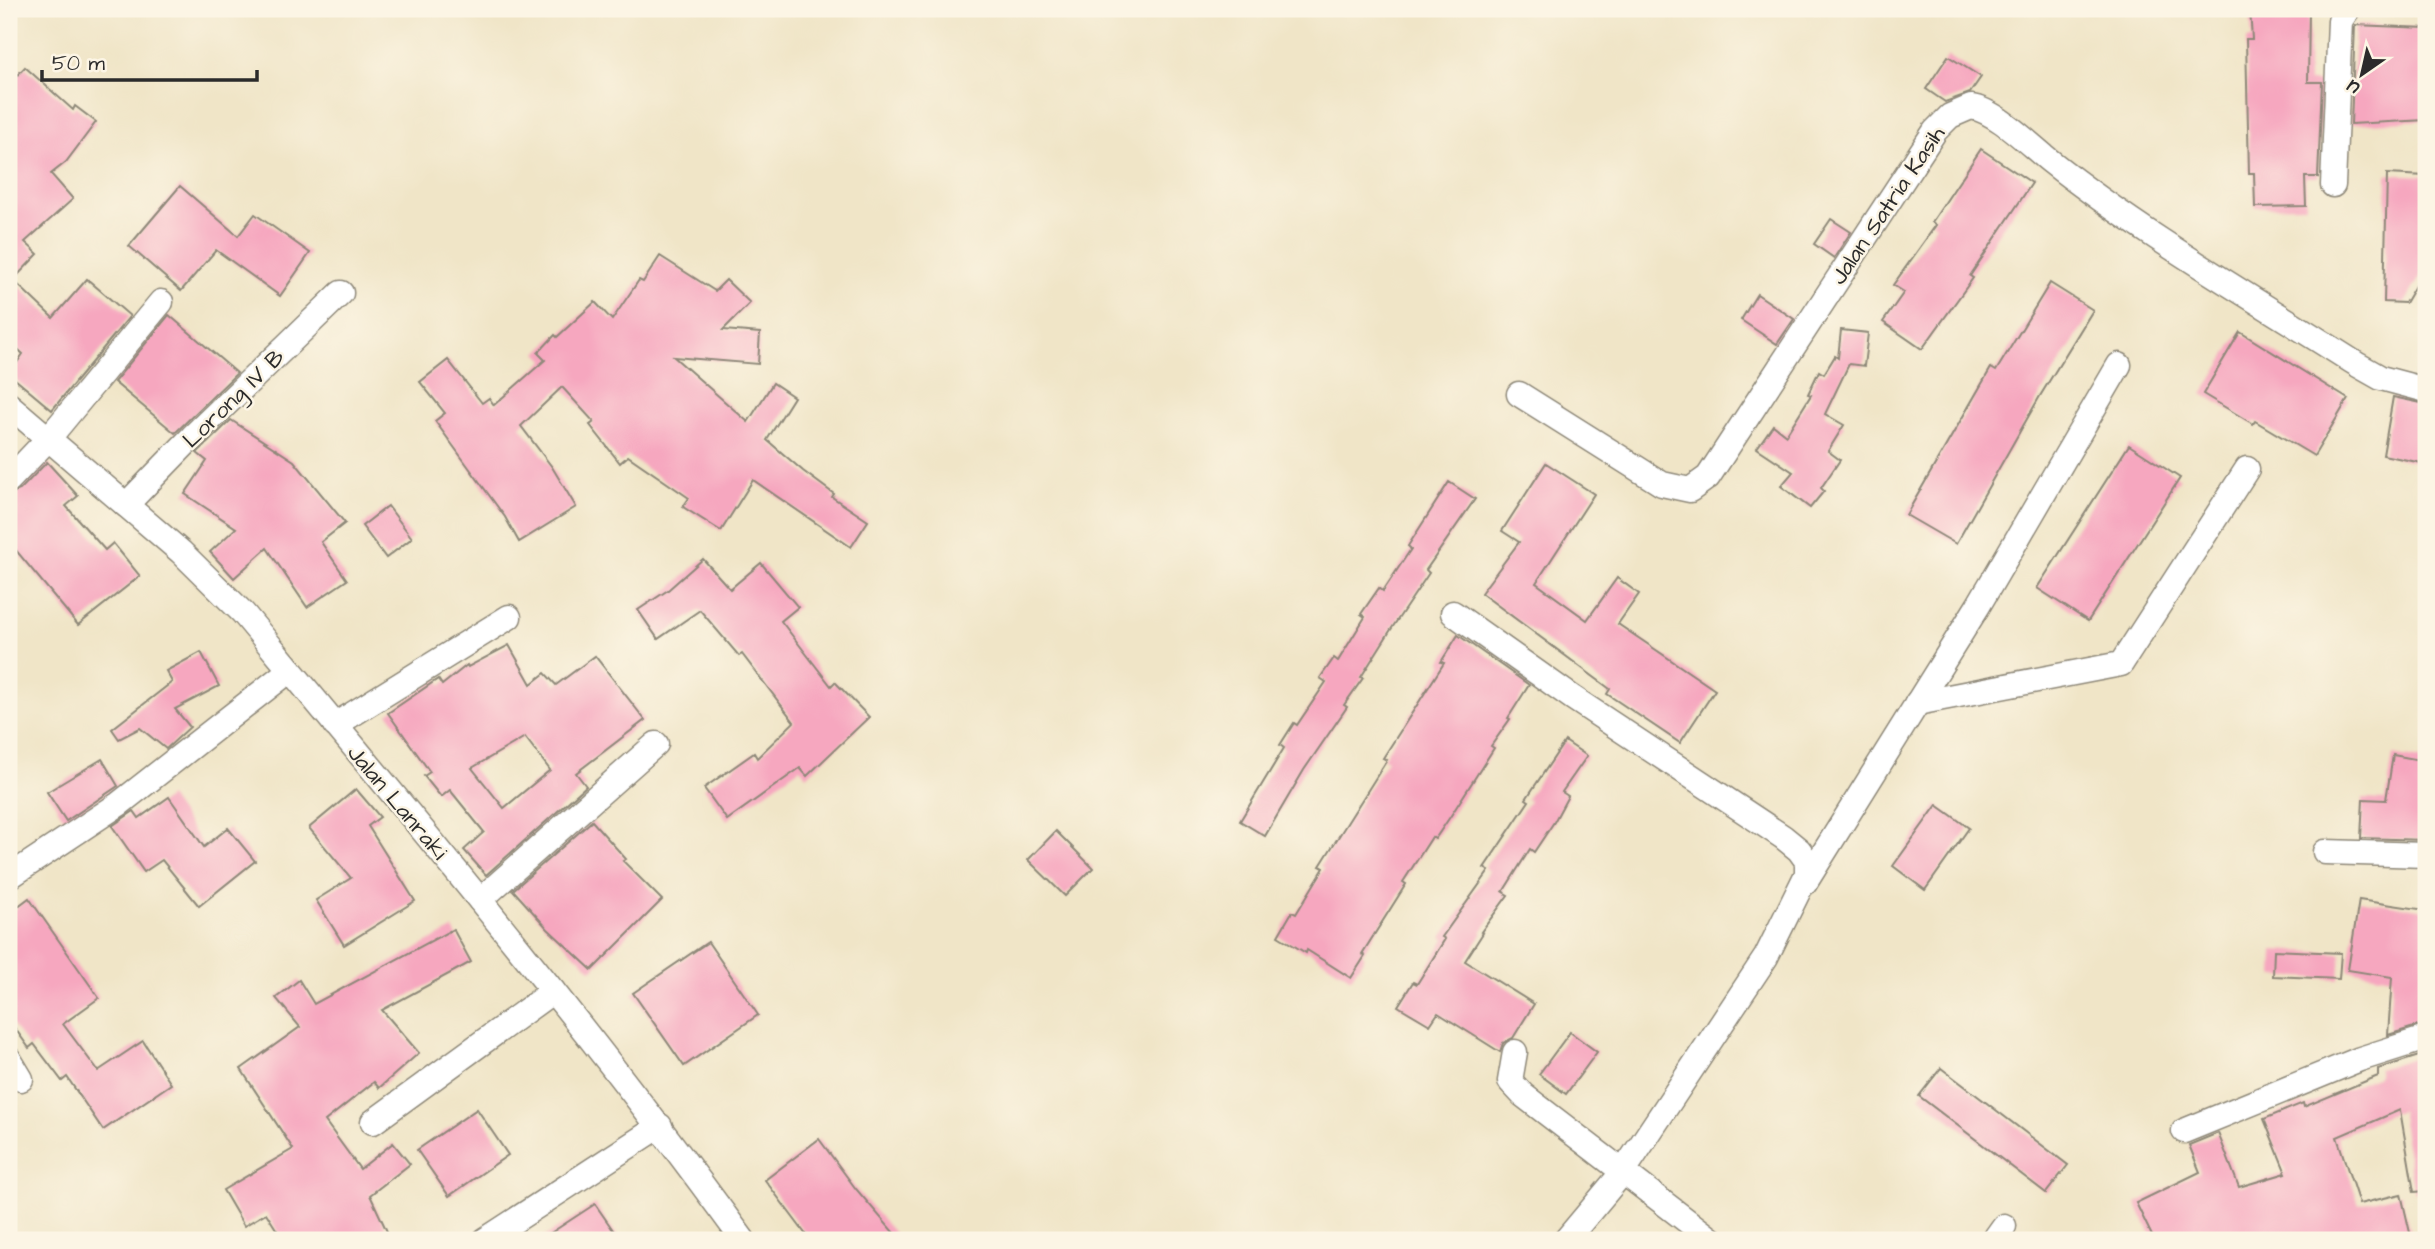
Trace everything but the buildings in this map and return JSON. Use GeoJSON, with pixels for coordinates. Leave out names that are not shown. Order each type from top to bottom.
{"type":"FeatureCollection","features":[{"type":"Feature","properties":{"kind":"street"},"geometry":{"type":"LineString","coordinates":[[2333,185],[2340,21],[2348,9]]}},
{"type":"Feature","properties":{"kind":"street","name":"Jalan Satria Kasih"},"geometry":{"type":"LineString","coordinates":[[1519,394],[1662,484],[1690,490],[1699,486],[1708,477],[1934,131],[1960,110],[1971,107],[1993,116],[2063,171],[2162,240],[2358,365],[2398,384],[2426,390]]}},
{"type":"Feature","properties":{"kind":"street","name":"Lorong IV B"},"geometry":{"type":"LineString","coordinates":[[126,505],[341,293]]}},
{"type":"Feature","properties":{"kind":"street"},"geometry":{"type":"LineString","coordinates":[[9,480],[48,439],[161,302]]}},
{"type":"Feature","properties":{"kind":"street"},"geometry":{"type":"LineString","coordinates":[[1566,1240],[1623,1172],[1766,957],[1801,889],[1978,606],[2119,365]]}},
{"type":"Feature","properties":{"kind":"street","name":"Jalan Lanraki"},"geometry":{"type":"LineString","coordinates":[[9,405],[181,552],[243,613],[553,991],[660,1126],[743,1240]]}},
{"type":"Feature","properties":{"kind":"street"},"geometry":{"type":"LineString","coordinates":[[1917,703],[2121,664],[2247,469]]}},
{"type":"Feature","properties":{"kind":"street"},"geometry":{"type":"LineString","coordinates":[[1453,613],[1573,698],[1799,849],[1807,861],[1807,874],[1801,889]]}},
{"type":"Feature","properties":{"kind":"street"},"geometry":{"type":"LineString","coordinates":[[335,725],[509,617]]}},
{"type":"Feature","properties":{"kind":"street"},"geometry":{"type":"LineString","coordinates":[[9,877],[119,804],[290,670]]}},
{"type":"Feature","properties":{"kind":"street"},"geometry":{"type":"LineString","coordinates":[[480,900],[656,744]]}},
{"type":"Feature","properties":{"kind":"street"},"geometry":{"type":"LineString","coordinates":[[2325,852],[2426,855]]}},
{"type":"Feature","properties":{"kind":"street"},"geometry":{"type":"LineString","coordinates":[[373,1122],[553,991]]}},
{"type":"Feature","properties":{"kind":"street"},"geometry":{"type":"LineString","coordinates":[[2184,1131],[2360,1059],[2426,1038]]}},
{"type":"Feature","properties":{"kind":"street"},"geometry":{"type":"LineString","coordinates":[[1515,1052],[1510,1073],[1514,1086],[1712,1240]]}},
{"type":"Feature","properties":{"kind":"street"},"geometry":{"type":"LineString","coordinates":[[485,1240],[660,1126]]}}]}
